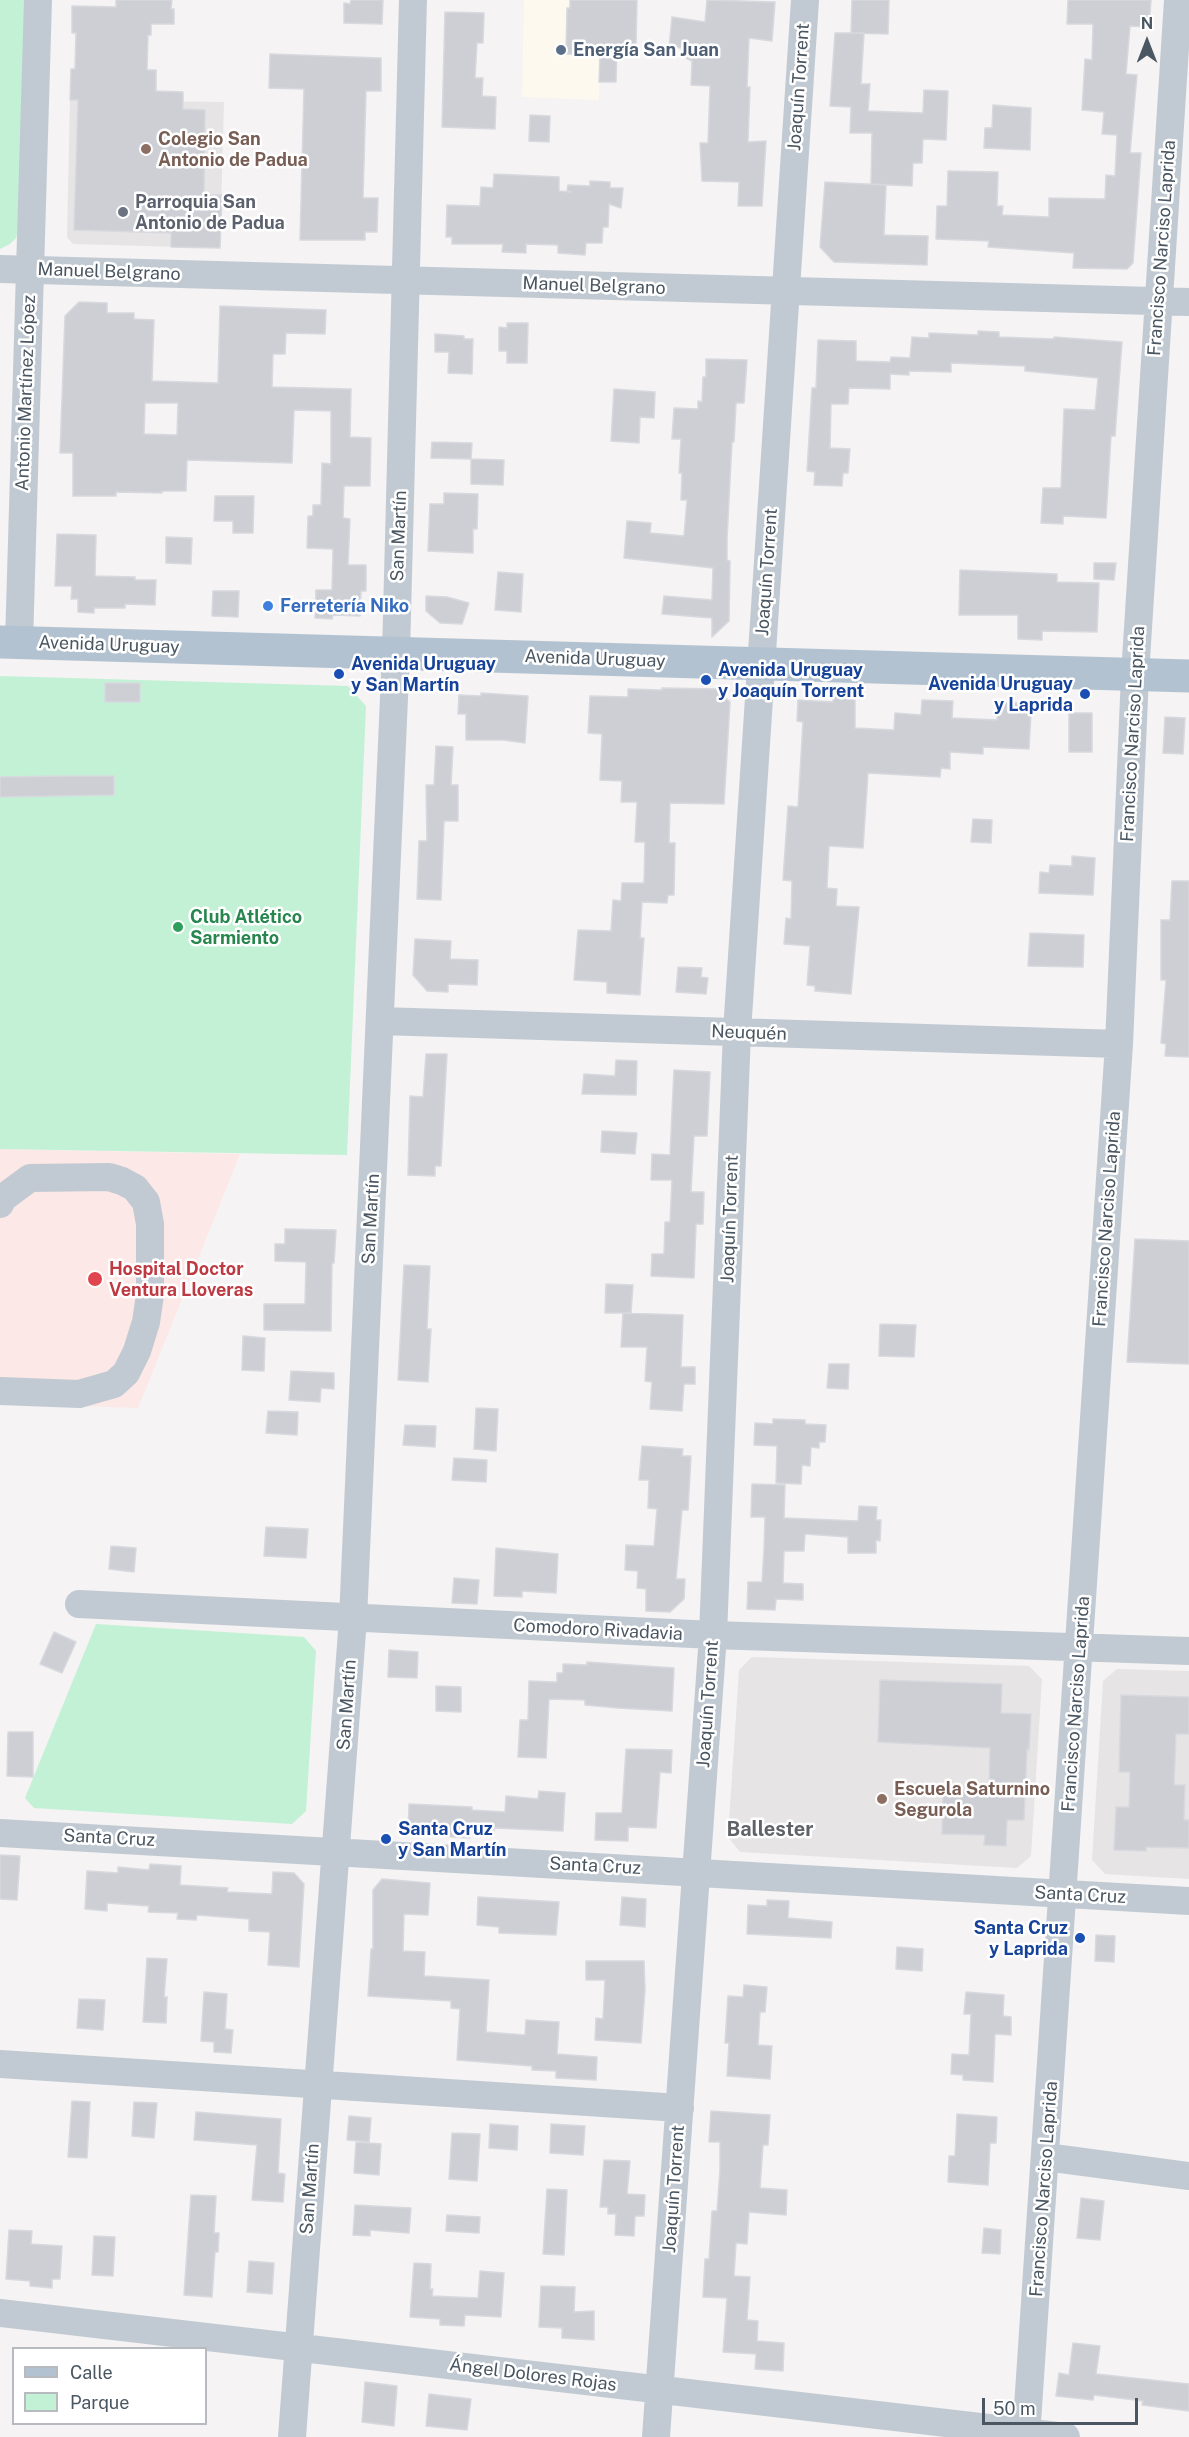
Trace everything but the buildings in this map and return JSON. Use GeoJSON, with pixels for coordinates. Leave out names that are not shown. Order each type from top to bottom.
{"type":"FeatureCollection","features":[{"type":"Feature","properties":{"kind":"main road","name":"Avenida Uruguay"},"geometry":{"type":"LineString","coordinates":[[9,643],[1189,676]]}},
{"type":"Feature","properties":{"kind":"street","name":"Antonio Martínez López"},"geometry":{"type":"LineString","coordinates":[[9,643],[30,270],[38,0]]}},
{"type":"Feature","properties":{"kind":"street","name":"San Martín"},"geometry":{"type":"LineString","coordinates":[[292,2437],[354,1618],[396,654],[413,0]]}},
{"type":"Feature","properties":{"kind":"street","name":"Joaquín Torrent"},"geometry":{"type":"LineString","coordinates":[[656,2437],[713,1635],[737,1032],[805,0]]}},
{"type":"Feature","properties":{"kind":"street","name":"Francisco Narciso Laprida"},"geometry":{"type":"LineString","coordinates":[[1026,2435],[1119,1044],[1135,675],[1178,0]]}},
{"type":"Feature","properties":{"kind":"street","name":"Manuel Belgrano"},"geometry":{"type":"LineString","coordinates":[[0,269],[1189,302]]}},
{"type":"Feature","properties":{"kind":"street","name":"Neuquén"},"geometry":{"type":"LineString","coordinates":[[380,1021],[1119,1044]]}},
{"type":"Feature","properties":{"kind":"street"},"geometry":{"type":"LineString","coordinates":[[0,1204],[15,1188],[30,1178],[122,1180],[135,1188],[146,1202],[150,1224],[150,1294],[146,1322],[137,1351],[126,1373],[114,1384],[79,1394],[0,1391]]}},
{"type":"Feature","properties":{"kind":"street","name":"Comodoro Rivadavia"},"geometry":{"type":"LineString","coordinates":[[79,1604],[713,1635],[1189,1651]]}},
{"type":"Feature","properties":{"kind":"street","name":"Santa Cruz"},"geometry":{"type":"LineString","coordinates":[[0,1833],[1189,1901]]}},
{"type":"Feature","properties":{"kind":"street"},"geometry":{"type":"LineString","coordinates":[[0,2064],[680,2108]]}},
{"type":"Feature","properties":{"kind":"street"},"geometry":{"type":"LineString","coordinates":[[1046,2157],[1189,2176]]}},
{"type":"Feature","properties":{"kind":"street","name":"Ángel Dolores Rojas"},"geometry":{"type":"LineString","coordinates":[[0,2313],[1026,2435],[1066,2437]]}},
{"type":"Feature","properties":{"kind":"shaded area","name":"Energía San Juan"},"geometry":{"type":"Polygon","coordinates":[[[524,0],[601,0],[599,100],[522,97],[524,0]]]}},
{"type":"Feature","properties":{"kind":"shaded area","name":"Colegio San Antonio de Padua"},"geometry":{"type":"Polygon","coordinates":[[[70,100],[224,102],[220,248],[73,244],[67,237],[70,100]]]}},
{"type":"Feature","properties":{"kind":"shaded area","name":"Hospital Doctor Ventura Lloveras"},"geometry":{"type":"Polygon","coordinates":[[[0,1149],[240,1154],[138,1408],[0,1403],[0,1149]]]}},
{"type":"Feature","properties":{"kind":"shaded area","name":"Escuela Saturnino Segurola"},"geometry":{"type":"Polygon","coordinates":[[[752,1657],[1029,1666],[1042,1679],[1031,1856],[1017,1868],[740,1852],[728,1837],[739,1670],[752,1657]]]}},
{"type":"Feature","properties":{"kind":"shaded area"},"geometry":{"type":"Polygon","coordinates":[[[1117,1669],[1189,1671],[1189,1879],[1105,1874],[1092,1860],[1103,1681],[1117,1669]]]}},
{"type":"Feature","properties":{"kind":"green space"},"geometry":{"type":"Polygon","coordinates":[[[0,0],[26,0],[18,230],[16,238],[0,249],[0,0]]]}},
{"type":"Feature","properties":{"kind":"green space","name":"Club Atlético Sarmiento"},"geometry":{"type":"Polygon","coordinates":[[[0,676],[348,686],[366,706],[347,1155],[0,1149],[0,676]]]}},
{"type":"Feature","properties":{"kind":"green space"},"geometry":{"type":"Polygon","coordinates":[[[96,1624],[304,1637],[316,1651],[306,1811],[292,1824],[34,1808],[25,1798],[96,1624]]]}},
{"type":"Feature","properties":{"kind":"place","name":"Energía San Juan"},"geometry":{"type":"Point","coordinates":[561,50]}},
{"type":"Feature","properties":{"kind":"place","name":"Colegio San Antonio de Padua"},"geometry":{"type":"Point","coordinates":[146,149]}},
{"type":"Feature","properties":{"kind":"place","name":"Parroquia San Antonio de Padua"},"geometry":{"type":"Point","coordinates":[123,212]}},
{"type":"Feature","properties":{"kind":"place","name":"Ferretería Niko"},"geometry":{"type":"Point","coordinates":[268,606]}},
{"type":"Feature","properties":{"kind":"place","name":"Avenida Uruguay y San Martín"},"geometry":{"type":"Point","coordinates":[339,674]}},
{"type":"Feature","properties":{"kind":"place","name":"Avenida Uruguay y Joaquín Torrent"},"geometry":{"type":"Point","coordinates":[706,680]}},
{"type":"Feature","properties":{"kind":"place","name":"Avenida Uruguay y Laprida"},"geometry":{"type":"Point","coordinates":[1085,694]}},
{"type":"Feature","properties":{"kind":"place","name":"Club Atlético Sarmiento"},"geometry":{"type":"Point","coordinates":[178,927]}},
{"type":"Feature","properties":{"kind":"place","name":"Hospital Doctor Ventura Lloveras"},"geometry":{"type":"Point","coordinates":[95,1279]}},
{"type":"Feature","properties":{"kind":"place","name":"Escuela Saturnino Segurola"},"geometry":{"type":"Point","coordinates":[882,1799]}},
{"type":"Feature","properties":{"kind":"place","name":"Santa Cruz y San Martín"},"geometry":{"type":"Point","coordinates":[386,1839]}},
{"type":"Feature","properties":{"kind":"place","name":"Santa Cruz y Laprida"},"geometry":{"type":"Point","coordinates":[1080,1938]}},
{"type":"Feature","properties":{"kind":"district","name":"Ballester"},"geometry":{"type":"Point","coordinates":[770,1830]}}]}
